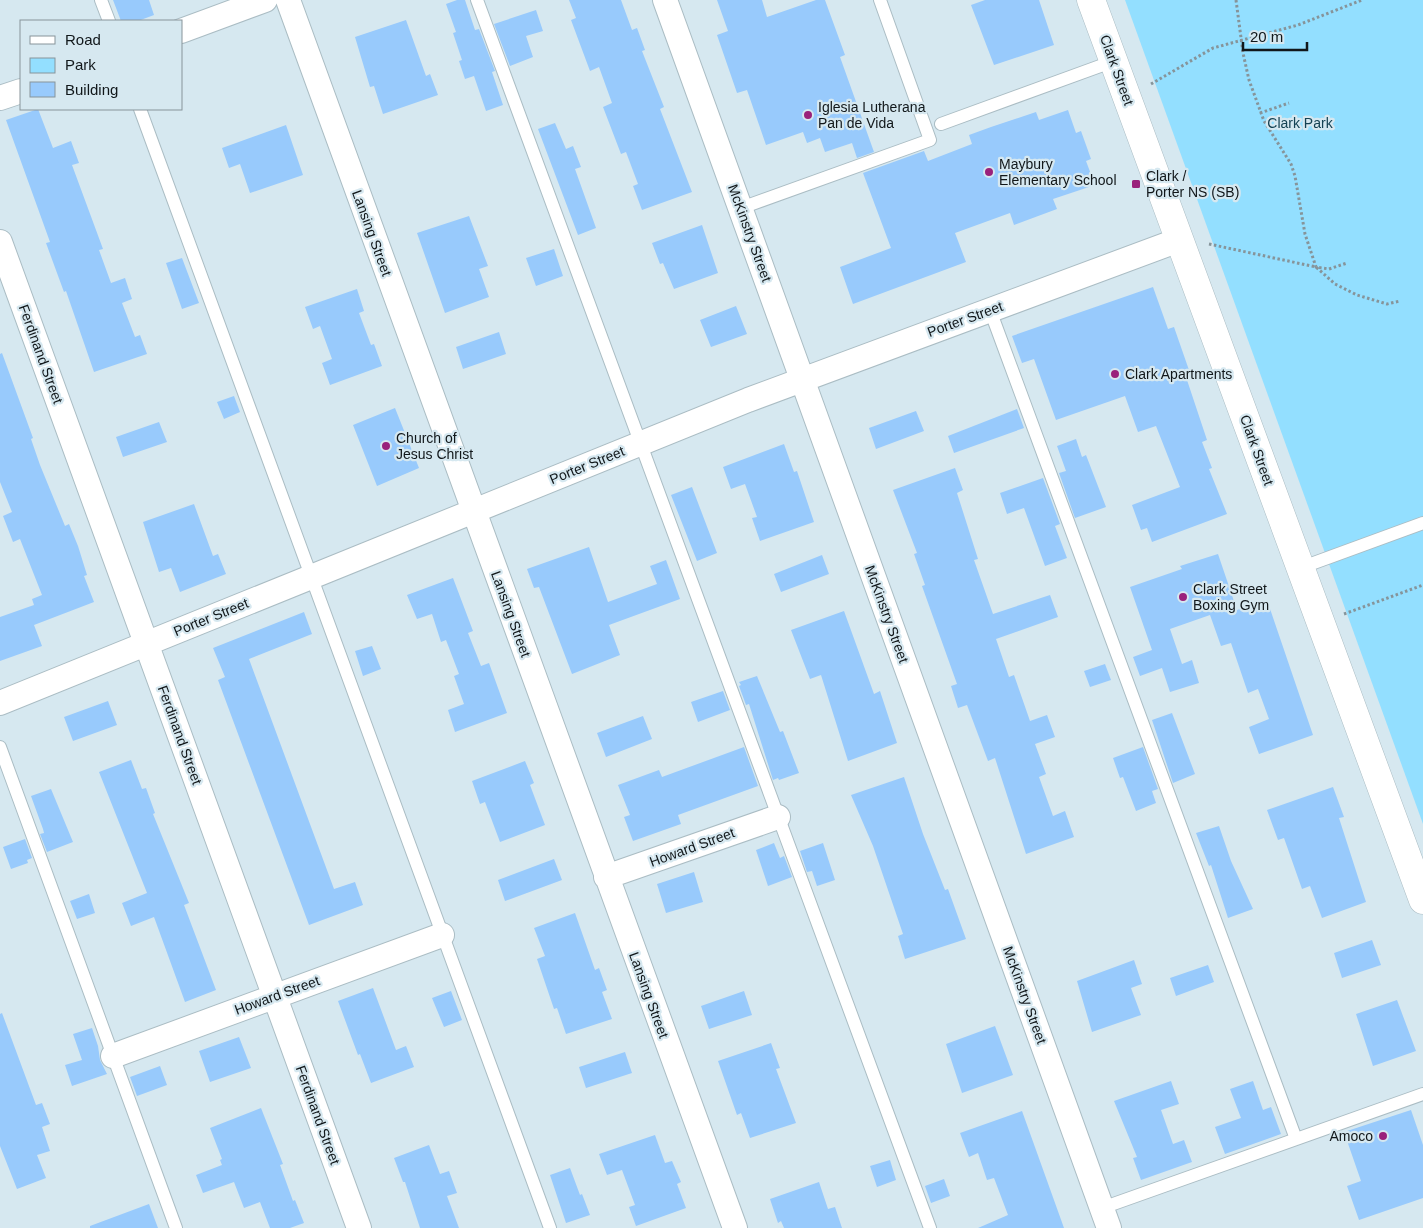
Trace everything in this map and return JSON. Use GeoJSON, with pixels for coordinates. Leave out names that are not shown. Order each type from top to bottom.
{"type":"FeatureCollection","features":[{"type":"Feature","properties":{"kind":"street"},"geometry":{"type":"LineString","coordinates":[[182,31],[266,0]]}},
{"type":"Feature","properties":{"kind":"street","name":"Lansing Street"},"geometry":{"type":"LineString","coordinates":[[288,0],[735,1228]]}},
{"type":"Feature","properties":{"kind":"street","name":"McKinstry Street"},"geometry":{"type":"LineString","coordinates":[[665,0],[1106,1218]]}},
{"type":"Feature","properties":{"kind":"street","name":"Clark Street"},"geometry":{"type":"LineString","coordinates":[[1091,0],[1423,900]]}},
{"type":"Feature","properties":{"kind":"street"},"geometry":{"type":"LineString","coordinates":[[0,98],[20,91]]}},
{"type":"Feature","properties":{"kind":"street","name":"Porter Street"},"geometry":{"type":"LineString","coordinates":[[0,703],[639,444],[803,380],[1179,240]]}},
{"type":"Feature","properties":{"kind":"street","name":"Ferdinand Street"},"geometry":{"type":"LineString","coordinates":[[0,242],[359,1228]]}},
{"type":"Feature","properties":{"kind":"street","name":"Howard Street"},"geometry":{"type":"LineString","coordinates":[[606,877],[778,816]]}},
{"type":"Feature","properties":{"kind":"street","name":"Howard Street"},"geometry":{"type":"LineString","coordinates":[[113,1056],[442,935]]}},
{"type":"Feature","properties":{"kind":"lane"},"geometry":{"type":"LineString","coordinates":[[101,0],[109,20]]}},
{"type":"Feature","properties":{"kind":"lane"},"geometry":{"type":"LineString","coordinates":[[477,0],[639,444],[930,1228]]}},
{"type":"Feature","properties":{"kind":"lane"},"geometry":{"type":"LineString","coordinates":[[741,208],[930,140],[880,0]]}},
{"type":"Feature","properties":{"kind":"lane"},"geometry":{"type":"LineString","coordinates":[[942,124],[1114,61]]}},
{"type":"Feature","properties":{"kind":"lane"},"geometry":{"type":"LineString","coordinates":[[140,110],[550,1228]]}},
{"type":"Feature","properties":{"kind":"lane"},"geometry":{"type":"LineString","coordinates":[[990,310],[1296,1139]]}},
{"type":"Feature","properties":{"kind":"lane"},"geometry":{"type":"LineString","coordinates":[[1300,568],[1423,523]]}},
{"type":"Feature","properties":{"kind":"lane"},"geometry":{"type":"LineString","coordinates":[[0,747],[176,1228]]}},
{"type":"Feature","properties":{"kind":"lane"},"geometry":{"type":"LineString","coordinates":[[1106,1218],[1296,1139],[1423,1094]]}},
{"type":"Feature","properties":{"kind":"path"},"geometry":{"type":"LineString","coordinates":[[1236,0],[1240,39],[1249,80],[1260,113],[1295,176],[1305,234],[1316,267],[1335,284],[1350,292],[1387,304],[1400,301]]}},
{"type":"Feature","properties":{"kind":"path"},"geometry":{"type":"LineString","coordinates":[[1151,84],[1202,53],[1240,39],[1298,25],[1362,0]]}},
{"type":"Feature","properties":{"kind":"path"},"geometry":{"type":"LineString","coordinates":[[1260,113],[1289,103]]}},
{"type":"Feature","properties":{"kind":"path"},"geometry":{"type":"LineString","coordinates":[[1209,244],[1329,269],[1347,263]]}},
{"type":"Feature","properties":{"kind":"path"},"geometry":{"type":"LineString","coordinates":[[1344,614],[1423,585]]}},
{"type":"Feature","properties":{"kind":"green space","name":"Clark Park"},"geometry":{"type":"Polygon","coordinates":[[[1125,0],[1423,0],[1423,824],[1125,0]]]}},
{"type":"Feature","properties":{"kind":"building"},"geometry":{"type":"Polygon","coordinates":[[[113,0],[149,0],[154,15],[141,20],[121,20],[113,0]]]}},
{"type":"Feature","properties":{"kind":"building"},"geometry":{"type":"Polygon","coordinates":[[[457,0],[465,0],[475,30],[479,29],[495,71],[492,72],[503,105],[486,111],[474,76],[465,79],[459,61],[462,60],[453,33],[456,32],[446,4],[457,0]]]}},
{"type":"Feature","properties":{"kind":"building"},"geometry":{"type":"Polygon","coordinates":[[[569,0],[621,0],[632,30],[637,28],[645,50],[642,51],[664,107],[660,109],[692,192],[642,210],[633,186],[638,184],[626,152],[621,154],[603,107],[612,103],[599,67],[590,71],[571,20],[576,18],[569,0]]]}},
{"type":"Feature","properties":{"kind":"building"},"geometry":{"type":"Polygon","coordinates":[[[717,0],[762,0],[767,17],[816,0],[825,0],[845,55],[840,57],[874,152],[857,158],[852,143],[825,152],[820,138],[807,143],[803,132],[766,145],[747,90],[737,93],[717,35],[728,31],[717,0]]]}},
{"type":"Feature","properties":{"kind":"building"},"geometry":{"type":"Polygon","coordinates":[[[985,0],[1039,0],[1054,45],[994,65],[971,5],[985,0]]]}},
{"type":"Feature","properties":{"kind":"building"},"geometry":{"type":"Polygon","coordinates":[[[536,10],[543,31],[526,36],[533,57],[510,66],[494,24],[536,10]]]}},
{"type":"Feature","properties":{"kind":"building"},"geometry":{"type":"Polygon","coordinates":[[[406,20],[426,76],[430,74],[438,95],[383,114],[374,86],[370,87],[355,37],[406,20]]]}},
{"type":"Feature","properties":{"kind":"building"},"geometry":{"type":"Polygon","coordinates":[[[38,110],[53,148],[71,141],[79,163],[72,165],[103,249],[99,250],[111,283],[125,278],[132,299],[122,303],[135,337],[140,335],[147,354],[94,372],[66,291],[64,292],[46,243],[50,242],[6,120],[38,110]]]}},
{"type":"Feature","properties":{"kind":"building"},"geometry":{"type":"Polygon","coordinates":[[[1068,110],[1076,133],[1081,131],[1091,159],[1086,161],[1095,185],[1053,199],[1057,209],[1014,225],[1010,213],[955,233],[966,262],[853,304],[840,267],[891,248],[863,173],[924,151],[928,161],[972,144],[969,135],[1036,112],[1039,120],[1068,110]]]}},
{"type":"Feature","properties":{"kind":"building"},"geometry":{"type":"Polygon","coordinates":[[[555,123],[566,149],[573,146],[581,167],[575,169],[596,228],[578,235],[538,129],[555,123]]]}},
{"type":"Feature","properties":{"kind":"building"},"geometry":{"type":"Polygon","coordinates":[[[286,125],[303,175],[250,193],[240,164],[229,168],[222,148],[286,125]]]}},
{"type":"Feature","properties":{"kind":"building"},"geometry":{"type":"Polygon","coordinates":[[[469,216],[488,266],[479,269],[489,297],[445,313],[417,233],[469,216]]]}},
{"type":"Feature","properties":{"kind":"building"},"geometry":{"type":"Polygon","coordinates":[[[702,225],[718,273],[674,289],[663,263],[660,264],[652,243],[702,225]]]}},
{"type":"Feature","properties":{"kind":"building"},"geometry":{"type":"Polygon","coordinates":[[[554,249],[563,276],[536,286],[526,258],[554,249]]]}},
{"type":"Feature","properties":{"kind":"building"},"geometry":{"type":"Polygon","coordinates":[[[182,258],[199,303],[182,309],[166,263],[182,258]]]}},
{"type":"Feature","properties":{"kind":"building"},"geometry":{"type":"Polygon","coordinates":[[[1153,287],[1168,329],[1174,327],[1190,373],[1185,374],[1207,440],[1202,442],[1212,468],[1209,469],[1227,514],[1152,542],[1147,528],[1141,530],[1132,505],[1180,487],[1156,426],[1138,432],[1125,396],[1056,420],[1034,359],[1022,363],[1012,336],[1153,287]]]}},
{"type":"Feature","properties":{"kind":"building"},"geometry":{"type":"Polygon","coordinates":[[[357,289],[364,311],[359,313],[371,345],[374,344],[382,366],[330,385],[322,363],[332,359],[320,326],[313,329],[305,307],[357,289]]]}},
{"type":"Feature","properties":{"kind":"building"},"geometry":{"type":"Polygon","coordinates":[[[736,306],[747,334],[711,347],[700,320],[736,306]]]}},
{"type":"Feature","properties":{"kind":"building"},"geometry":{"type":"Polygon","coordinates":[[[499,332],[506,354],[463,369],[456,347],[499,332]]]}},
{"type":"Feature","properties":{"kind":"building"},"geometry":{"type":"Polygon","coordinates":[[[2,353],[33,438],[31,439],[40,465],[65,526],[69,524],[78,546],[87,575],[84,576],[94,602],[34,625],[42,646],[0,661],[0,617],[34,605],[32,599],[42,595],[20,539],[13,542],[3,516],[12,512],[0,482],[0,354],[2,353]]]}},
{"type":"Feature","properties":{"kind":"building"},"geometry":{"type":"Polygon","coordinates":[[[234,396],[240,412],[224,419],[217,402],[234,396]]]}},
{"type":"Feature","properties":{"kind":"building","name":"Church of Jesus Christ"},"geometry":{"type":"Polygon","coordinates":[[[395,408],[419,468],[377,486],[353,425],[395,408]]]}},
{"type":"Feature","properties":{"kind":"building"},"geometry":{"type":"Polygon","coordinates":[[[1017,409],[1024,428],[954,453],[948,436],[1017,409]]]}},
{"type":"Feature","properties":{"kind":"building"},"geometry":{"type":"Polygon","coordinates":[[[916,411],[924,431],[876,449],[869,428],[916,411]]]}},
{"type":"Feature","properties":{"kind":"building"},"geometry":{"type":"Polygon","coordinates":[[[159,422],[167,442],[123,457],[116,437],[159,422]]]}},
{"type":"Feature","properties":{"kind":"building"},"geometry":{"type":"Polygon","coordinates":[[[1076,439],[1082,457],[1086,455],[1106,507],[1075,518],[1059,473],[1066,471],[1057,446],[1076,439]]]}},
{"type":"Feature","properties":{"kind":"building"},"geometry":{"type":"Polygon","coordinates":[[[784,444],[794,472],[797,471],[814,522],[760,541],[752,518],[757,517],[745,484],[731,489],[723,467],[784,444]]]}},
{"type":"Feature","properties":{"kind":"building"},"geometry":{"type":"Polygon","coordinates":[[[955,468],[963,490],[957,493],[978,559],[974,560],[993,614],[1050,595],[1058,617],[996,639],[1009,677],[1014,675],[1030,721],[1047,715],[1055,737],[1035,744],[1046,774],[1039,777],[1053,816],[1065,811],[1074,837],[1026,854],[995,758],[988,761],[967,705],[958,708],[951,686],[957,684],[922,586],[925,585],[914,554],[917,553],[893,490],[955,468]]]}},
{"type":"Feature","properties":{"kind":"building"},"geometry":{"type":"Polygon","coordinates":[[[1043,478],[1060,524],[1055,526],[1067,558],[1045,566],[1024,508],[1007,514],[1000,493],[1043,478]]]}},
{"type":"Feature","properties":{"kind":"building"},"geometry":{"type":"Polygon","coordinates":[[[692,487],[717,553],[697,561],[671,495],[692,487]]]}},
{"type":"Feature","properties":{"kind":"building"},"geometry":{"type":"Polygon","coordinates":[[[194,504],[213,556],[218,554],[226,574],[180,592],[171,568],[159,572],[143,522],[194,504]]]}},
{"type":"Feature","properties":{"kind":"building"},"geometry":{"type":"Polygon","coordinates":[[[589,547],[608,602],[657,584],[650,566],[666,560],[680,599],[609,625],[620,655],[572,674],[539,587],[534,588],[527,569],[589,547]]]}},
{"type":"Feature","properties":{"kind":"building"},"geometry":{"type":"Polygon","coordinates":[[[1218,554],[1237,610],[1267,600],[1313,735],[1259,754],[1249,727],[1269,719],[1258,689],[1248,693],[1231,643],[1221,646],[1210,615],[1170,629],[1182,664],[1192,660],[1199,683],[1170,692],[1162,668],[1140,676],[1133,657],[1152,650],[1130,587],[1182,569],[1180,566],[1218,554]]]}},
{"type":"Feature","properties":{"kind":"building"},"geometry":{"type":"Polygon","coordinates":[[[822,555],[829,574],[781,592],[774,574],[822,555]]]}},
{"type":"Feature","properties":{"kind":"building"},"geometry":{"type":"Polygon","coordinates":[[[453,578],[473,631],[468,633],[481,666],[489,663],[507,713],[455,732],[448,710],[464,704],[454,676],[459,674],[446,640],[441,642],[432,614],[417,619],[407,595],[453,578]]]}},
{"type":"Feature","properties":{"kind":"building"},"geometry":{"type":"Polygon","coordinates":[[[844,611],[874,694],[880,691],[897,743],[848,761],[821,675],[810,679],[791,630],[844,611]]]}},
{"type":"Feature","properties":{"kind":"building"},"geometry":{"type":"Polygon","coordinates":[[[304,612],[312,634],[249,659],[334,889],[355,882],[363,905],[309,925],[218,680],[225,677],[213,648],[304,612]]]}},
{"type":"Feature","properties":{"kind":"building"},"geometry":{"type":"Polygon","coordinates":[[[372,646],[381,669],[363,676],[355,651],[372,646]]]}},
{"type":"Feature","properties":{"kind":"building"},"geometry":{"type":"Polygon","coordinates":[[[1105,664],[1111,680],[1090,687],[1084,671],[1105,664]]]}},
{"type":"Feature","properties":{"kind":"building"},"geometry":{"type":"Polygon","coordinates":[[[757,676],[780,732],[783,731],[799,773],[779,780],[778,778],[773,780],[749,704],[746,705],[739,686],[741,685],[739,682],[757,676]]]}},
{"type":"Feature","properties":{"kind":"building"},"geometry":{"type":"Polygon","coordinates":[[[723,691],[730,710],[698,722],[691,702],[723,691]]]}},
{"type":"Feature","properties":{"kind":"building"},"geometry":{"type":"Polygon","coordinates":[[[108,701],[117,725],[73,741],[64,717],[108,701]]]}},
{"type":"Feature","properties":{"kind":"building"},"geometry":{"type":"Polygon","coordinates":[[[1172,713],[1195,774],[1173,783],[1152,720],[1172,713]]]}},
{"type":"Feature","properties":{"kind":"building"},"geometry":{"type":"Polygon","coordinates":[[[643,716],[652,739],[606,757],[597,733],[643,716]]]}},
{"type":"Feature","properties":{"kind":"building"},"geometry":{"type":"Polygon","coordinates":[[[744,747],[758,786],[678,815],[681,824],[633,841],[624,817],[630,815],[618,785],[659,770],[662,777],[744,747]]]}},
{"type":"Feature","properties":{"kind":"building"},"geometry":{"type":"Polygon","coordinates":[[[1143,747],[1158,789],[1152,791],[1156,803],[1136,811],[1123,777],[1120,778],[1113,758],[1143,747]]]}},
{"type":"Feature","properties":{"kind":"building"},"geometry":{"type":"Polygon","coordinates":[[[131,760],[142,789],[146,788],[155,813],[153,814],[189,903],[184,905],[216,990],[185,1002],[154,917],[131,926],[122,903],[147,893],[99,772],[131,760]]]}},
{"type":"Feature","properties":{"kind":"building"},"geometry":{"type":"Polygon","coordinates":[[[525,761],[534,783],[530,785],[545,825],[500,842],[485,802],[480,804],[472,781],[525,761]]]}},
{"type":"Feature","properties":{"kind":"building"},"geometry":{"type":"Polygon","coordinates":[[[904,777],[923,834],[945,890],[948,889],[966,939],[905,959],[898,936],[903,934],[873,846],[851,795],[904,777]]]}},
{"type":"Feature","properties":{"kind":"building"},"geometry":{"type":"Polygon","coordinates":[[[1333,787],[1344,817],[1339,818],[1366,902],[1322,918],[1310,886],[1302,889],[1284,838],[1278,840],[1267,810],[1333,787]]]}},
{"type":"Feature","properties":{"kind":"building"},"geometry":{"type":"Polygon","coordinates":[[[51,789],[73,842],[47,852],[40,834],[44,833],[43,829],[31,796],[51,789]]]}},
{"type":"Feature","properties":{"kind":"building"},"geometry":{"type":"Polygon","coordinates":[[[1219,826],[1231,861],[1253,909],[1228,918],[1211,865],[1209,866],[1196,833],[1219,826]]]}},
{"type":"Feature","properties":{"kind":"building"},"geometry":{"type":"Polygon","coordinates":[[[25,839],[32,858],[27,860],[28,863],[11,869],[3,847],[25,839]]]}},
{"type":"Feature","properties":{"kind":"building"},"geometry":{"type":"Polygon","coordinates":[[[774,843],[780,858],[784,856],[792,877],[768,886],[756,850],[774,843]]]}},
{"type":"Feature","properties":{"kind":"building"},"geometry":{"type":"Polygon","coordinates":[[[823,843],[835,880],[817,886],[812,871],[807,872],[800,851],[823,843]]]}},
{"type":"Feature","properties":{"kind":"building"},"geometry":{"type":"Polygon","coordinates":[[[554,859],[562,880],[505,901],[498,880],[554,859]]]}},
{"type":"Feature","properties":{"kind":"building"},"geometry":{"type":"Polygon","coordinates":[[[694,872],[703,902],[666,913],[657,884],[694,872]]]}},
{"type":"Feature","properties":{"kind":"building"},"geometry":{"type":"Polygon","coordinates":[[[89,894],[95,913],[77,919],[70,901],[89,894]]]}},
{"type":"Feature","properties":{"kind":"building"},"geometry":{"type":"Polygon","coordinates":[[[575,913],[595,970],[599,968],[607,990],[602,992],[612,1019],[566,1034],[557,1008],[554,1009],[537,959],[545,956],[534,928],[575,913]]]}},
{"type":"Feature","properties":{"kind":"building"},"geometry":{"type":"Polygon","coordinates":[[[1372,940],[1381,965],[1342,978],[1334,953],[1372,940]]]}},
{"type":"Feature","properties":{"kind":"building"},"geometry":{"type":"Polygon","coordinates":[[[1134,960],[1142,984],[1131,988],[1141,1015],[1092,1032],[1077,981],[1134,960]]]}},
{"type":"Feature","properties":{"kind":"building"},"geometry":{"type":"Polygon","coordinates":[[[1208,965],[1214,982],[1176,996],[1170,978],[1208,965]]]}},
{"type":"Feature","properties":{"kind":"building"},"geometry":{"type":"Polygon","coordinates":[[[373,988],[396,1050],[406,1046],[414,1067],[371,1083],[360,1054],[358,1055],[338,1001],[373,988]]]}},
{"type":"Feature","properties":{"kind":"building"},"geometry":{"type":"Polygon","coordinates":[[[451,991],[462,1020],[444,1027],[432,998],[451,991]]]}},
{"type":"Feature","properties":{"kind":"building"},"geometry":{"type":"Polygon","coordinates":[[[744,991],[752,1015],[709,1029],[701,1006],[744,991]]]}},
{"type":"Feature","properties":{"kind":"building"},"geometry":{"type":"Polygon","coordinates":[[[1397,1000],[1416,1051],[1373,1066],[1356,1014],[1397,1000]]]}},
{"type":"Feature","properties":{"kind":"building"},"geometry":{"type":"Polygon","coordinates":[[[2,1013],[36,1105],[42,1103],[50,1124],[42,1127],[50,1151],[37,1155],[46,1178],[17,1189],[0,1146],[0,1014],[2,1013]]]}},
{"type":"Feature","properties":{"kind":"building"},"geometry":{"type":"Polygon","coordinates":[[[995,1026],[1013,1075],[962,1093],[946,1044],[995,1026]]]}},
{"type":"Feature","properties":{"kind":"building"},"geometry":{"type":"Polygon","coordinates":[[[92,1028],[100,1060],[107,1074],[72,1086],[65,1065],[82,1060],[73,1034],[92,1028]]]}},
{"type":"Feature","properties":{"kind":"building"},"geometry":{"type":"Polygon","coordinates":[[[239,1037],[251,1068],[210,1082],[199,1051],[239,1037]]]}},
{"type":"Feature","properties":{"kind":"building"},"geometry":{"type":"Polygon","coordinates":[[[771,1043],[780,1068],[776,1069],[796,1123],[750,1138],[741,1113],[737,1115],[718,1061],[771,1043]]]}},
{"type":"Feature","properties":{"kind":"building"},"geometry":{"type":"Polygon","coordinates":[[[625,1052],[632,1073],[586,1088],[579,1067],[625,1052]]]}},
{"type":"Feature","properties":{"kind":"building"},"geometry":{"type":"Polygon","coordinates":[[[160,1066],[167,1085],[137,1096],[130,1077],[160,1066]]]}},
{"type":"Feature","properties":{"kind":"building"},"geometry":{"type":"Polygon","coordinates":[[[1171,1081],[1179,1104],[1161,1110],[1173,1144],[1184,1140],[1192,1162],[1141,1180],[1133,1158],[1137,1157],[1114,1101],[1171,1081]]]}},
{"type":"Feature","properties":{"kind":"building"},"geometry":{"type":"Polygon","coordinates":[[[1253,1081],[1263,1110],[1271,1107],[1281,1134],[1225,1154],[1215,1127],[1241,1118],[1230,1089],[1253,1081]]]}},
{"type":"Feature","properties":{"kind":"building"},"geometry":{"type":"Polygon","coordinates":[[[261,1108],[283,1164],[280,1165],[293,1201],[295,1200],[304,1223],[290,1228],[270,1228],[260,1202],[244,1208],[234,1182],[203,1193],[196,1175],[222,1165],[220,1160],[222,1159],[210,1128],[261,1108]]]}},
{"type":"Feature","properties":{"kind":"building"},"geometry":{"type":"Polygon","coordinates":[[[1411,1110],[1423,1145],[1423,1198],[1359,1220],[1347,1186],[1361,1181],[1344,1132],[1411,1110]]]}},
{"type":"Feature","properties":{"kind":"building"},"geometry":{"type":"Polygon","coordinates":[[[1022,1111],[1064,1228],[978,1228],[1008,1215],[994,1178],[987,1180],[978,1153],[969,1157],[960,1133],[1022,1111]]]}},
{"type":"Feature","properties":{"kind":"building"},"geometry":{"type":"Polygon","coordinates":[[[655,1135],[665,1163],[672,1161],[681,1182],[677,1184],[686,1208],[636,1226],[629,1207],[635,1205],[622,1170],[607,1175],[599,1154],[655,1135]]]}},
{"type":"Feature","properties":{"kind":"building"},"geometry":{"type":"Polygon","coordinates":[[[429,1145],[440,1174],[449,1171],[457,1193],[447,1196],[459,1228],[420,1228],[405,1182],[403,1182],[394,1158],[429,1145]]]}},
{"type":"Feature","properties":{"kind":"building"},"geometry":{"type":"Polygon","coordinates":[[[890,1160],[896,1180],[877,1187],[870,1166],[890,1160]]]}},
{"type":"Feature","properties":{"kind":"building"},"geometry":{"type":"Polygon","coordinates":[[[570,1168],[590,1215],[566,1223],[550,1175],[570,1168]]]}},
{"type":"Feature","properties":{"kind":"building"},"geometry":{"type":"Polygon","coordinates":[[[944,1179],[950,1196],[931,1203],[925,1186],[944,1179]]]}},
{"type":"Feature","properties":{"kind":"building"},"geometry":{"type":"Polygon","coordinates":[[[819,1182],[828,1209],[835,1207],[842,1228],[784,1228],[781,1221],[778,1223],[770,1199],[819,1182]]]}},
{"type":"Feature","properties":{"kind":"building"},"geometry":{"type":"Polygon","coordinates":[[[149,1204],[158,1228],[90,1228],[90,1226],[149,1204]]]}},
{"type":"Feature","properties":{"kind":"place","name":"Iglesia Lutherana Pan de Vida"},"geometry":{"type":"Point","coordinates":[808,115]}},
{"type":"Feature","properties":{"kind":"place","name":"Maybury Elementary School"},"geometry":{"type":"Point","coordinates":[989,172]}},
{"type":"Feature","properties":{"kind":"place","name":"Clark / Porter NS (SB)"},"geometry":{"type":"Point","coordinates":[1136,184]}},
{"type":"Feature","properties":{"kind":"place","name":"Clark Apartments"},"geometry":{"type":"Point","coordinates":[1115,374]}},
{"type":"Feature","properties":{"kind":"place","name":"Church of Jesus Christ"},"geometry":{"type":"Point","coordinates":[386,446]}},
{"type":"Feature","properties":{"kind":"place","name":"Clark Street Boxing Gym"},"geometry":{"type":"Point","coordinates":[1183,597]}},
{"type":"Feature","properties":{"kind":"place","name":"Amoco"},"geometry":{"type":"Point","coordinates":[1383,1136]}}]}
